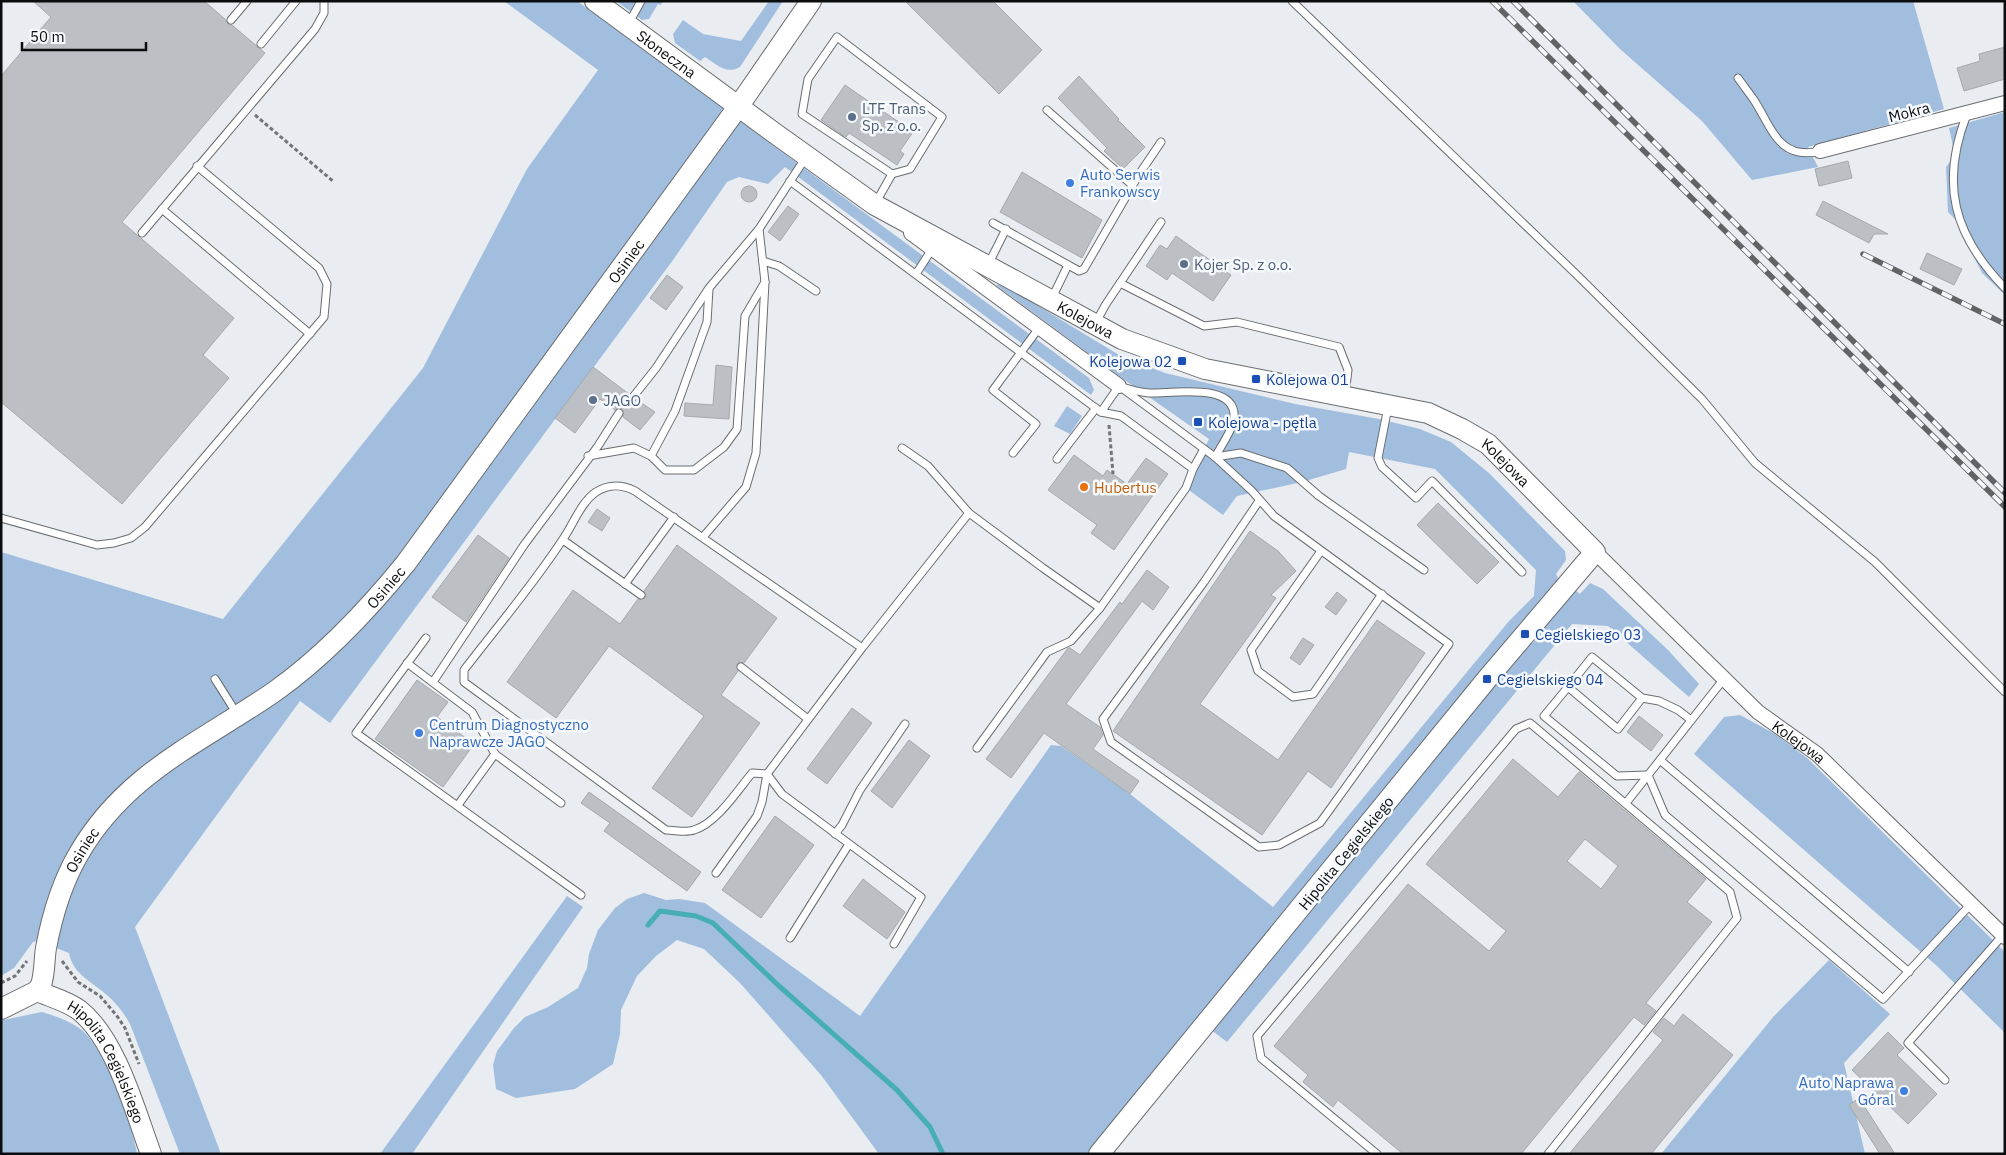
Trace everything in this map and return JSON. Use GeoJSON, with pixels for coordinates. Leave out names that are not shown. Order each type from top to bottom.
{"type":"FeatureCollection","features":[{"type":"Feature","properties":{"kind":"street","name":"Słoneczna"},"geometry":{"type":"LineString","coordinates":[[595,1],[738,107]]}},
{"type":"Feature","properties":{"kind":"street","name":"Osiniec"},"geometry":{"type":"LineString","coordinates":[[37,991],[43,977],[46,949],[65,881],[78,855],[94,830],[114,805],[144,777],[275,691],[330,646],[378,598],[412,555],[738,107],[811,1]]}},
{"type":"Feature","properties":{"kind":"street","name":"Mokra"},"geometry":{"type":"LineString","coordinates":[[1820,151],[2005,103]]}},
{"type":"Feature","properties":{"kind":"street","name":"Kolejowa"},"geometry":{"type":"LineString","coordinates":[[738,107],[875,205],[1118,386]]}},
{"type":"Feature","properties":{"kind":"street","name":"Kolejowa"},"geometry":{"type":"LineString","coordinates":[[875,205],[1095,325],[1135,344],[1205,369],[1428,414],[1462,429],[1488,444],[1723,680],[1758,712],[1817,754],[2004,936]]}},
{"type":"Feature","properties":{"kind":"street","name":"Hipolita Cegielskiego"},"geometry":{"type":"LineString","coordinates":[[1099,1154],[1487,680],[1595,552]]}},
{"type":"Feature","properties":{"kind":"street","name":"Hipolita Cegielskiego"},"geometry":{"type":"LineString","coordinates":[[37,991],[65,1002],[78,1010],[92,1022],[101,1034],[118,1067],[151,1154]]}},
{"type":"Feature","properties":{"kind":"street"},"geometry":{"type":"LineString","coordinates":[[1,1009],[37,991]]}},
{"type":"Feature","properties":{"kind":"lane"},"geometry":{"type":"LineString","coordinates":[[231,20],[247,1]]}},
{"type":"Feature","properties":{"kind":"lane"},"geometry":{"type":"LineString","coordinates":[[260,44],[296,1]]}},
{"type":"Feature","properties":{"kind":"lane"},"geometry":{"type":"LineString","coordinates":[[142,232],[315,29],[324,13],[324,1]]}},
{"type":"Feature","properties":{"kind":"lane"},"geometry":{"type":"LineString","coordinates":[[627,25],[641,1]]}},
{"type":"Feature","properties":{"kind":"lane"},"geometry":{"type":"LineString","coordinates":[[1292,1],[1575,273],[1702,399],[1755,463],[1875,562],[2005,692]]}},
{"type":"Feature","properties":{"kind":"lane"},"geometry":{"type":"LineString","coordinates":[[875,205],[892,174],[910,169],[942,117],[837,37],[808,79],[802,114],[892,174]]}},
{"type":"Feature","properties":{"kind":"lane"},"geometry":{"type":"LineString","coordinates":[[1738,78],[1754,100],[1769,128],[1786,148],[1798,153],[1820,151]]}},
{"type":"Feature","properties":{"kind":"lane"},"geometry":{"type":"LineString","coordinates":[[1046,110],[1132,185]]}},
{"type":"Feature","properties":{"kind":"lane"},"geometry":{"type":"LineString","coordinates":[[1967,114],[1960,131],[1953,166],[1956,210],[1970,245],[1987,269],[2005,288]]}},
{"type":"Feature","properties":{"kind":"lane"},"geometry":{"type":"LineString","coordinates":[[994,222],[1079,271],[1084,269],[1132,185],[1161,142]]}},
{"type":"Feature","properties":{"kind":"lane"},"geometry":{"type":"LineString","coordinates":[[633,398],[656,368],[709,288],[759,228],[806,157]]}},
{"type":"Feature","properties":{"kind":"lane"},"geometry":{"type":"LineString","coordinates":[[1,518],[96,545],[114,543],[131,538],[145,528],[324,317],[327,302],[327,284],[319,268],[198,166]]}},
{"type":"Feature","properties":{"kind":"lane"},"geometry":{"type":"LineString","coordinates":[[790,180],[1098,410],[1121,416],[1193,469]]}},
{"type":"Feature","properties":{"kind":"lane"},"geometry":{"type":"LineString","coordinates":[[162,209],[310,334]]}},
{"type":"Feature","properties":{"kind":"lane"},"geometry":{"type":"LineString","coordinates":[[1095,325],[1120,283],[1161,222]]}},
{"type":"Feature","properties":{"kind":"lane"},"geometry":{"type":"LineString","coordinates":[[703,538],[746,487],[756,453],[765,282],[759,228]]}},
{"type":"Feature","properties":{"kind":"lane"},"geometry":{"type":"LineString","coordinates":[[988,267],[1006,229]]}},
{"type":"Feature","properties":{"kind":"lane"},"geometry":{"type":"LineString","coordinates":[[916,274],[932,249]]}},
{"type":"Feature","properties":{"kind":"lane"},"geometry":{"type":"LineString","coordinates":[[762,261],[779,266],[816,291]]}},
{"type":"Feature","properties":{"kind":"lane"},"geometry":{"type":"LineString","coordinates":[[1051,301],[1068,264]]}},
{"type":"Feature","properties":{"kind":"lane"},"geometry":{"type":"LineString","coordinates":[[588,456],[634,448],[651,456],[665,470],[694,470],[724,447],[737,429],[744,316],[765,282]]}},
{"type":"Feature","properties":{"kind":"lane"},"geometry":{"type":"LineString","coordinates":[[1120,283],[1204,326],[1237,322],[1340,347],[1348,370],[1344,398]]}},
{"type":"Feature","properties":{"kind":"lane"},"geometry":{"type":"LineString","coordinates":[[651,456],[674,411],[707,322],[709,288]]}},
{"type":"Feature","properties":{"kind":"lane"},"geometry":{"type":"LineString","coordinates":[[1013,453],[1036,424],[993,390],[1039,328]]}},
{"type":"Feature","properties":{"kind":"lane"},"geometry":{"type":"LineString","coordinates":[[1057,459],[1118,386]]}},
{"type":"Feature","properties":{"kind":"lane","name":"Kolejowa"},"geometry":{"type":"LineString","coordinates":[[1118,386],[1148,393],[1213,393],[1224,398],[1232,406],[1234,420],[1215,457],[1118,386]]}},
{"type":"Feature","properties":{"kind":"lane"},"geometry":{"type":"LineString","coordinates":[[1388,407],[1378,458],[1382,468],[1416,498],[1432,482],[1522,572]]}},
{"type":"Feature","properties":{"kind":"lane"},"geometry":{"type":"LineString","coordinates":[[433,682],[524,545],[588,456],[598,446],[619,413]]}},
{"type":"Feature","properties":{"kind":"lane"},"geometry":{"type":"LineString","coordinates":[[902,448],[928,466],[969,512],[1100,608]]}},
{"type":"Feature","properties":{"kind":"lane"},"geometry":{"type":"LineString","coordinates":[[977,748],[1048,652],[1071,642],[1100,608],[1186,488],[1193,469],[1204,449]]}},
{"type":"Feature","properties":{"kind":"lane"},"geometry":{"type":"LineString","coordinates":[[1215,457],[1241,453],[1287,468],[1319,496],[1424,570]]}},
{"type":"Feature","properties":{"kind":"lane"},"geometry":{"type":"LineString","coordinates":[[1215,457],[1252,491],[1274,516],[1449,644],[1320,823],[1279,845],[1259,847],[1111,742],[1103,719],[1204,582],[1259,501]]}},
{"type":"Feature","properties":{"kind":"lane"},"geometry":{"type":"LineString","coordinates":[[862,648],[674,517],[630,488],[615,485],[604,488],[589,498],[563,540],[464,670],[464,682],[666,830],[694,831],[708,823],[721,811],[752,773],[767,774],[782,794],[922,897],[894,944]]}},
{"type":"Feature","properties":{"kind":"lane"},"geometry":{"type":"LineString","coordinates":[[716,873],[757,816],[762,802],[767,774],[862,648],[969,512]]}},
{"type":"Feature","properties":{"kind":"lane"},"geometry":{"type":"LineString","coordinates":[[625,584],[674,517]]}},
{"type":"Feature","properties":{"kind":"lane"},"geometry":{"type":"LineString","coordinates":[[563,540],[641,595]]}},
{"type":"Feature","properties":{"kind":"lane"},"geometry":{"type":"LineString","coordinates":[[1321,551],[1251,650],[1258,671],[1293,697],[1313,694],[1382,594]]}},
{"type":"Feature","properties":{"kind":"lane"},"geometry":{"type":"LineString","coordinates":[[426,638],[356,733],[581,895]]}},
{"type":"Feature","properties":{"kind":"lane"},"geometry":{"type":"LineString","coordinates":[[1648,775],[1617,776],[1544,716],[1592,657],[1642,698],[1659,701],[1678,710],[1691,720]]}},
{"type":"Feature","properties":{"kind":"lane"},"geometry":{"type":"LineString","coordinates":[[407,663],[472,712],[495,754],[561,803]]}},
{"type":"Feature","properties":{"kind":"lane"},"geometry":{"type":"LineString","coordinates":[[741,667],[808,719]]}},
{"type":"Feature","properties":{"kind":"lane"},"geometry":{"type":"LineString","coordinates":[[214,679],[238,715]]}},
{"type":"Feature","properties":{"kind":"lane"},"geometry":{"type":"LineString","coordinates":[[1626,803],[1723,680]]}},
{"type":"Feature","properties":{"kind":"lane"},"geometry":{"type":"LineString","coordinates":[[1568,687],[1618,729],[1642,698]]}},
{"type":"Feature","properties":{"kind":"lane"},"geometry":{"type":"LineString","coordinates":[[1377,1154],[1261,1058],[1256,1036],[1516,730],[1530,723],[1730,892],[1737,918],[1548,1154]]}},
{"type":"Feature","properties":{"kind":"lane"},"geometry":{"type":"LineString","coordinates":[[835,834],[842,825],[860,790],[905,724]]}},
{"type":"Feature","properties":{"kind":"lane"},"geometry":{"type":"LineString","coordinates":[[458,805],[495,754]]}},
{"type":"Feature","properties":{"kind":"lane"},"geometry":{"type":"LineString","coordinates":[[1660,760],[1909,972]]}},
{"type":"Feature","properties":{"kind":"lane"},"geometry":{"type":"LineString","coordinates":[[1648,775],[1665,815],[1883,999],[1971,904]]}},
{"type":"Feature","properties":{"kind":"lane"},"geometry":{"type":"LineString","coordinates":[[790,938],[849,844]]}},
{"type":"Feature","properties":{"kind":"lane"},"geometry":{"type":"LineString","coordinates":[[1945,1080],[1908,1043],[2004,936]]}},
{"type":"Feature","properties":{"kind":"path"},"geometry":{"type":"LineString","coordinates":[[247,108],[334,182]]}},
{"type":"Feature","properties":{"kind":"path"},"geometry":{"type":"LineString","coordinates":[[1098,410],[1109,425],[1113,474]]}},
{"type":"Feature","properties":{"kind":"shaded area"},"geometry":{"type":"Polygon","coordinates":[[[504,1],[577,1],[1089,378],[1094,390],[1091,395],[785,167],[768,184],[739,177],[727,182],[673,260],[330,723],[300,701],[135,927],[221,1154],[180,1154],[130,1024],[111,999],[79,973],[71,961],[69,953],[38,941],[33,942],[14,968],[1,976],[1,552],[223,619],[423,368],[527,169],[598,70],[504,1]]]}},
{"type":"Feature","properties":{"kind":"shaded area"},"geometry":{"type":"Polygon","coordinates":[[[616,1],[662,1],[661,5],[658,4],[649,19],[642,20],[616,1]]]}},
{"type":"Feature","properties":{"kind":"shaded area"},"geometry":{"type":"Polygon","coordinates":[[[769,1],[783,1],[740,67],[730,70],[726,69],[705,57],[700,61],[675,43],[673,34],[683,20],[703,34],[741,41],[769,1]]]}},
{"type":"Feature","properties":{"kind":"shaded area"},"geometry":{"type":"Polygon","coordinates":[[[1573,1],[1913,1],[1944,109],[1808,147],[1818,167],[1752,180],[1702,121],[1620,49],[1573,1]]]}},
{"type":"Feature","properties":{"kind":"shaded area"},"geometry":{"type":"Polygon","coordinates":[[[2005,112],[2005,295],[1982,273],[1963,227],[1948,212],[1946,167],[1955,155],[1949,128],[2005,112]]]}},
{"type":"Feature","properties":{"kind":"shaded area"},"geometry":{"type":"Polygon","coordinates":[[[1002,284],[1119,355],[1165,373],[1295,404],[1379,419],[1420,429],[1451,442],[1490,474],[1565,551],[1566,560],[1556,574],[1559,580],[1486,670],[1483,667],[1478,673],[1481,675],[1089,1154],[879,1154],[821,1075],[740,983],[704,949],[677,940],[656,956],[637,976],[621,1010],[620,1034],[613,1064],[575,1089],[516,1098],[496,1089],[493,1065],[497,1051],[514,1028],[525,1017],[548,1007],[578,988],[587,968],[589,954],[598,930],[615,908],[627,899],[644,893],[666,900],[679,899],[705,903],[860,1016],[1051,745],[1061,746],[1130,794],[1273,907],[1509,621],[1534,596],[1536,570],[1435,469],[1349,452],[1346,469],[1302,482],[1237,496],[1223,515],[1186,488],[1209,439],[1119,376],[996,285],[1002,284]]]}},
{"type":"Feature","properties":{"kind":"shaded area"},"geometry":{"type":"Polygon","coordinates":[[[1067,406],[1082,416],[1070,434],[1054,426],[1067,406]]]}},
{"type":"Feature","properties":{"kind":"shaded area"},"geometry":{"type":"Polygon","coordinates":[[[1590,583],[1603,589],[1668,650],[1699,684],[1689,697],[1608,626],[1572,624],[1227,1042],[1210,1029],[1529,641],[1533,643],[1537,637],[1534,634],[1574,589],[1580,594],[1590,583]]]}},
{"type":"Feature","properties":{"kind":"shaded area"},"geometry":{"type":"Polygon","coordinates":[[[1740,715],[1775,734],[1807,758],[2005,952],[2005,1033],[1937,966],[1694,754],[1724,717],[1740,715]]]}},
{"type":"Feature","properties":{"kind":"shaded area"},"geometry":{"type":"Polygon","coordinates":[[[567,896],[583,907],[412,1154],[380,1154],[567,896]]]}},
{"type":"Feature","properties":{"kind":"shaded area"},"geometry":{"type":"Polygon","coordinates":[[[1829,960],[1890,1014],[1844,1063],[1865,1154],[1661,1154],[1774,1016],[1829,960]]]}},
{"type":"Feature","properties":{"kind":"shaded area"},"geometry":{"type":"Polygon","coordinates":[[[42,1012],[76,1026],[94,1044],[117,1091],[130,1126],[137,1154],[1,1154],[1,1022],[42,1012]]]}},
{"type":"Feature","properties":{"kind":"building"},"geometry":{"type":"Polygon","coordinates":[[[33,1],[204,1],[226,20],[228,24],[232,25],[265,53],[122,222],[234,318],[203,355],[229,378],[122,504],[1,402],[1,76],[51,17],[33,1]]]}},
{"type":"Feature","properties":{"kind":"building"},"geometry":{"type":"Polygon","coordinates":[[[905,1],[993,1],[1042,50],[999,94],[905,1]]]}},
{"type":"Feature","properties":{"kind":"building"},"geometry":{"type":"Polygon","coordinates":[[[2005,47],[2005,79],[1964,91],[1957,68],[1980,61],[1979,54],[2005,47]]]}},
{"type":"Feature","properties":{"kind":"building"},"geometry":{"type":"Polygon","coordinates":[[[1079,76],[1145,147],[1123,169],[1104,151],[1107,148],[1058,98],[1079,76]]]}},
{"type":"Feature","properties":{"kind":"building"},"geometry":{"type":"Polygon","coordinates":[[[845,85],[913,132],[900,151],[904,154],[897,165],[849,133],[846,137],[821,120],[845,85]]]}},
{"type":"Feature","properties":{"kind":"building"},"geometry":{"type":"Polygon","coordinates":[[[1848,161],[1852,178],[1819,186],[1815,169],[1848,161]]]}},
{"type":"Feature","properties":{"kind":"building"},"geometry":{"type":"Polygon","coordinates":[[[1022,172],[1102,220],[1082,258],[1000,212],[1022,172]]]}},
{"type":"Feature","properties":{"kind":"building"},"geometry":{"type":"Polygon","coordinates":[[[749,186],[757,194],[749,202],[741,194],[749,186]]]}},
{"type":"Feature","properties":{"kind":"building"},"geometry":{"type":"Polygon","coordinates":[[[1823,201],[1888,234],[1874,234],[1869,243],[1816,215],[1823,201]]]}},
{"type":"Feature","properties":{"kind":"building"},"geometry":{"type":"Polygon","coordinates":[[[788,206],[799,214],[780,241],[768,232],[788,206]]]}},
{"type":"Feature","properties":{"kind":"building"},"geometry":{"type":"Polygon","coordinates":[[[1176,236],[1231,275],[1213,301],[1172,273],[1167,280],[1146,266],[1160,245],[1167,249],[1176,236]]]}},
{"type":"Feature","properties":{"kind":"building"},"geometry":{"type":"Polygon","coordinates":[[[1927,253],[1962,269],[1954,285],[1920,269],[1927,253]]]}},
{"type":"Feature","properties":{"kind":"building"},"geometry":{"type":"Polygon","coordinates":[[[667,275],[683,287],[666,310],[650,298],[667,275]]]}},
{"type":"Feature","properties":{"kind":"building"},"geometry":{"type":"Polygon","coordinates":[[[716,365],[732,367],[729,419],[684,416],[685,403],[713,405],[716,365]]]}},
{"type":"Feature","properties":{"kind":"building"},"geometry":{"type":"Polygon","coordinates":[[[593,367],[629,394],[628,398],[630,401],[637,400],[655,412],[640,430],[623,417],[622,409],[615,410],[600,399],[575,433],[555,418],[593,367]]]}},
{"type":"Feature","properties":{"kind":"building"},"geometry":{"type":"Polygon","coordinates":[[[1074,455],[1103,476],[1107,470],[1127,484],[1146,458],[1168,474],[1114,550],[1091,533],[1097,525],[1048,490],[1074,455]]]}},
{"type":"Feature","properties":{"kind":"building"},"geometry":{"type":"Polygon","coordinates":[[[1438,503],[1499,562],[1477,584],[1417,525],[1438,503]]]}},
{"type":"Feature","properties":{"kind":"building"},"geometry":{"type":"Polygon","coordinates":[[[597,509],[610,518],[602,531],[588,522],[597,509]]]}},
{"type":"Feature","properties":{"kind":"building"},"geometry":{"type":"Polygon","coordinates":[[[1250,531],[1278,551],[1296,571],[1271,595],[1276,598],[1200,704],[1278,760],[1377,620],[1425,653],[1331,788],[1308,771],[1262,835],[1113,731],[1250,531]]]}},
{"type":"Feature","properties":{"kind":"building"},"geometry":{"type":"Polygon","coordinates":[[[478,535],[509,558],[466,622],[432,597],[478,535]]]}},
{"type":"Feature","properties":{"kind":"building"},"geometry":{"type":"Polygon","coordinates":[[[677,545],[777,618],[744,663],[739,662],[737,664],[738,671],[721,695],[760,723],[692,817],[652,788],[704,716],[609,646],[556,718],[507,682],[573,590],[620,624],[638,599],[645,598],[644,591],[677,545]]]}},
{"type":"Feature","properties":{"kind":"building"},"geometry":{"type":"Polygon","coordinates":[[[1147,570],[1169,587],[1153,610],[1142,601],[1066,704],[1100,727],[1103,735],[1093,749],[1139,781],[1130,794],[1044,733],[1011,778],[986,759],[1068,648],[1080,655],[1147,570]]]}},
{"type":"Feature","properties":{"kind":"building"},"geometry":{"type":"Polygon","coordinates":[[[1337,592],[1347,600],[1336,615],[1325,607],[1337,592]]]}},
{"type":"Feature","properties":{"kind":"building"},"geometry":{"type":"Polygon","coordinates":[[[1303,638],[1314,645],[1300,665],[1290,658],[1303,638]]]}},
{"type":"Feature","properties":{"kind":"building"},"geometry":{"type":"Polygon","coordinates":[[[417,680],[448,702],[437,717],[474,744],[443,787],[375,739],[417,680]]]}},
{"type":"Feature","properties":{"kind":"building"},"geometry":{"type":"Polygon","coordinates":[[[852,708],[872,723],[827,784],[807,769],[852,708]]]}},
{"type":"Feature","properties":{"kind":"building"},"geometry":{"type":"Polygon","coordinates":[[[1639,716],[1663,735],[1651,751],[1627,732],[1639,716]]]}},
{"type":"Feature","properties":{"kind":"building"},"geometry":{"type":"Polygon","coordinates":[[[909,740],[930,756],[892,808],[871,791],[909,740]]]}},
{"type":"Feature","properties":{"kind":"building"},"geometry":{"type":"Polygon","coordinates":[[[1513,759],[1558,797],[1579,772],[1706,879],[1687,902],[1712,922],[1646,1003],[1656,1011],[1644,1025],[1634,1017],[1521,1154],[1403,1154],[1338,1100],[1333,1107],[1303,1082],[1308,1075],[1274,1046],[1408,884],[1489,951],[1506,931],[1426,864],[1513,759]],[[1585,839],[1567,861],[1601,889],[1618,866],[1585,839]]]}},
{"type":"Feature","properties":{"kind":"building"},"geometry":{"type":"Polygon","coordinates":[[[589,792],[701,872],[687,891],[604,831],[610,823],[581,803],[589,792]]]}},
{"type":"Feature","properties":{"kind":"building"},"geometry":{"type":"Polygon","coordinates":[[[775,816],[814,845],[761,918],[722,890],[775,816]]]}},
{"type":"Feature","properties":{"kind":"building"},"geometry":{"type":"Polygon","coordinates":[[[863,879],[905,912],[887,939],[843,906],[863,879]]]}},
{"type":"Feature","properties":{"kind":"building"},"geometry":{"type":"Polygon","coordinates":[[[1683,1014],[1733,1055],[1651,1154],[1569,1154],[1663,1040],[1653,1032],[1664,1018],[1674,1026],[1683,1014]]]}},
{"type":"Feature","properties":{"kind":"building"},"geometry":{"type":"Polygon","coordinates":[[[1888,1032],[1904,1048],[1897,1055],[1937,1094],[1908,1124],[1852,1070],[1888,1032]]]}},
{"type":"Feature","properties":{"kind":"building"},"geometry":{"type":"Polygon","coordinates":[[[1859,1098],[1895,1154],[1880,1154],[1849,1105],[1859,1098]]]}},
{"type":"Feature","properties":{"kind":"waterway"},"geometry":{"type":"LineString","coordinates":[[648,925],[660,911],[696,916],[713,923],[779,986],[897,1090],[930,1127],[943,1154]]}},
{"type":"Feature","properties":{"kind":"railway"},"geometry":{"type":"LineString","coordinates":[[1492,1],[2005,507]]}},
{"type":"Feature","properties":{"kind":"railway"},"geometry":{"type":"LineString","coordinates":[[1513,1],[2005,493]]}},
{"type":"Feature","properties":{"kind":"railway"},"geometry":{"type":"LineString","coordinates":[[1863,254],[2005,324]]}},
{"type":"Feature","properties":{"kind":"place","name":"LTF Trans Sp. z o.o."},"geometry":{"type":"Point","coordinates":[852,117]}},
{"type":"Feature","properties":{"kind":"place","name":"Auto Serwis Frankowscy"},"geometry":{"type":"Point","coordinates":[1070,183]}},
{"type":"Feature","properties":{"kind":"place","name":"Kojer Sp. z o.o."},"geometry":{"type":"Point","coordinates":[1184,264]}},
{"type":"Feature","properties":{"kind":"place","name":"Kolejowa 02"},"geometry":{"type":"Point","coordinates":[1182,361]}},
{"type":"Feature","properties":{"kind":"place","name":"Kolejowa 01"},"geometry":{"type":"Point","coordinates":[1256,379]}},
{"type":"Feature","properties":{"kind":"place","name":"JAGO"},"geometry":{"type":"Point","coordinates":[593,400]}},
{"type":"Feature","properties":{"kind":"place","name":"Kolejowa - pętla"},"geometry":{"type":"Point","coordinates":[1198,422]}},
{"type":"Feature","properties":{"kind":"place","name":"Hubertus"},"geometry":{"type":"Point","coordinates":[1084,487]}},
{"type":"Feature","properties":{"kind":"place","name":"Cegielskiego 03"},"geometry":{"type":"Point","coordinates":[1525,634]}},
{"type":"Feature","properties":{"kind":"place","name":"Cegielskiego 04"},"geometry":{"type":"Point","coordinates":[1487,679]}},
{"type":"Feature","properties":{"kind":"place","name":"Centrum Diagnostyczno Naprawcze JAGO"},"geometry":{"type":"Point","coordinates":[419,733]}},
{"type":"Feature","properties":{"kind":"place","name":"Auto Naprawa Góral"},"geometry":{"type":"Point","coordinates":[1904,1091]}}]}
